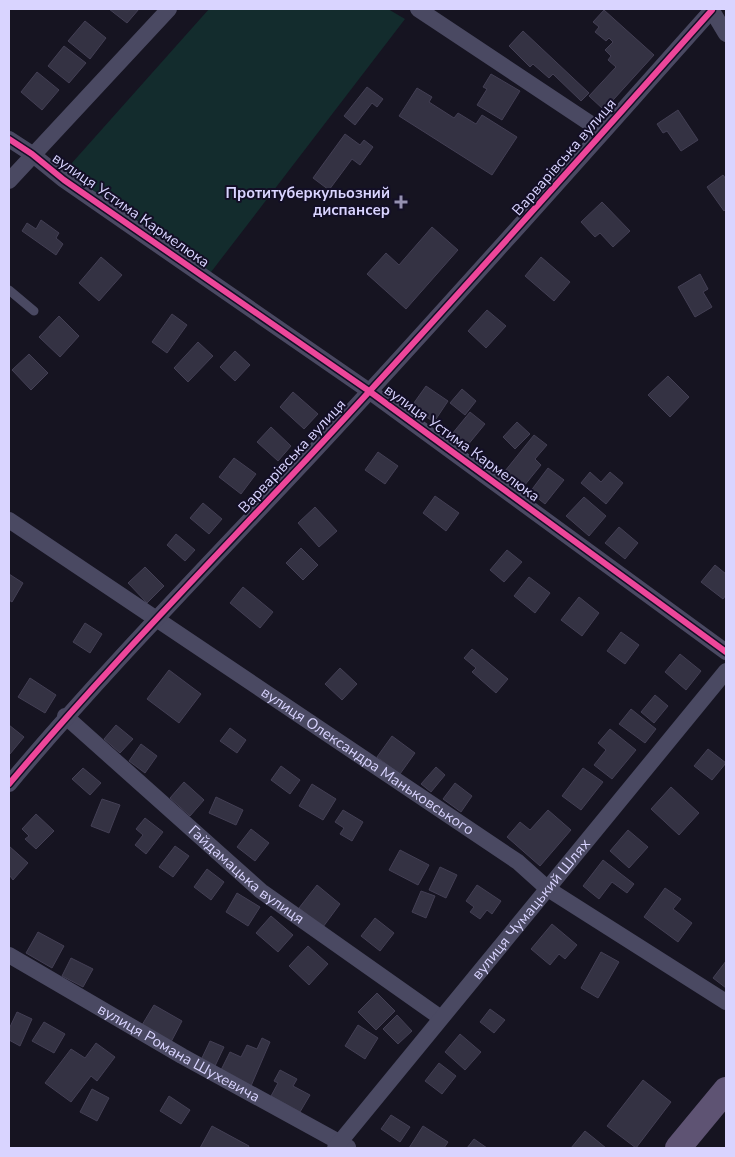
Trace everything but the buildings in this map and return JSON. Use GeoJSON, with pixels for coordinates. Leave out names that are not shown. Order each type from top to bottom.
{"type":"FeatureCollection","features":[{"type":"Feature","properties":{"kind":"main road"},"geometry":{"type":"LineString","coordinates":[[678,1148],[726,1090]]}},
{"type":"Feature","properties":{"kind":"street"},"geometry":{"type":"LineString","coordinates":[[9,181],[32,154],[169,9]]}},
{"type":"Feature","properties":{"kind":"street"},"geometry":{"type":"LineString","coordinates":[[418,9],[603,132]]}},
{"type":"Feature","properties":{"kind":"street"},"geometry":{"type":"LineString","coordinates":[[712,9],[726,34]]}},
{"type":"Feature","properties":{"kind":"street","name":"Варварівська вулиця"},"geometry":{"type":"LineString","coordinates":[[9,784],[65,716],[309,457],[541,204],[712,9]]}},
{"type":"Feature","properties":{"kind":"street","name":"вулиця Устима Кармелюка"},"geometry":{"type":"LineString","coordinates":[[9,139],[32,154],[64,180],[368,391],[726,652]]}},
{"type":"Feature","properties":{"kind":"street","name":"вулиця Олександра Маньковського"},"geometry":{"type":"LineString","coordinates":[[9,520],[518,862],[548,889],[726,1002]]}},
{"type":"Feature","properties":{"kind":"street","name":"вулиця Чумацький Шлях"},"geometry":{"type":"LineString","coordinates":[[342,1146],[441,1018],[726,671]]}},
{"type":"Feature","properties":{"kind":"street","name":"Гайдамацька вулиця"},"geometry":{"type":"LineString","coordinates":[[65,716],[261,891],[441,1018]]}},
{"type":"Feature","properties":{"kind":"street","name":"вулиця Романа Шухевича"},"geometry":{"type":"LineString","coordinates":[[9,955],[182,1056],[342,1146]]}},
{"type":"Feature","properties":{"kind":"lane"},"geometry":{"type":"LineString","coordinates":[[9,290],[34,311]]}},
{"type":"Feature","properties":{"kind":"green space"},"geometry":{"type":"Polygon","coordinates":[[[209,9],[388,9],[405,19],[208,276],[63,173],[209,9]]]}},
{"type":"Feature","properties":{"kind":"cycle path"},"geometry":{"type":"LineString","coordinates":[[9,784],[119,660],[410,348],[712,10]]}},
{"type":"Feature","properties":{"kind":"cycle path"},"geometry":{"type":"LineString","coordinates":[[9,139],[32,154],[64,180],[369,391],[726,652]]}},
{"type":"Feature","properties":{"kind":"place","name":"Протитуберкульозний диспансер"},"geometry":{"type":"Point","coordinates":[401,202]}}]}
